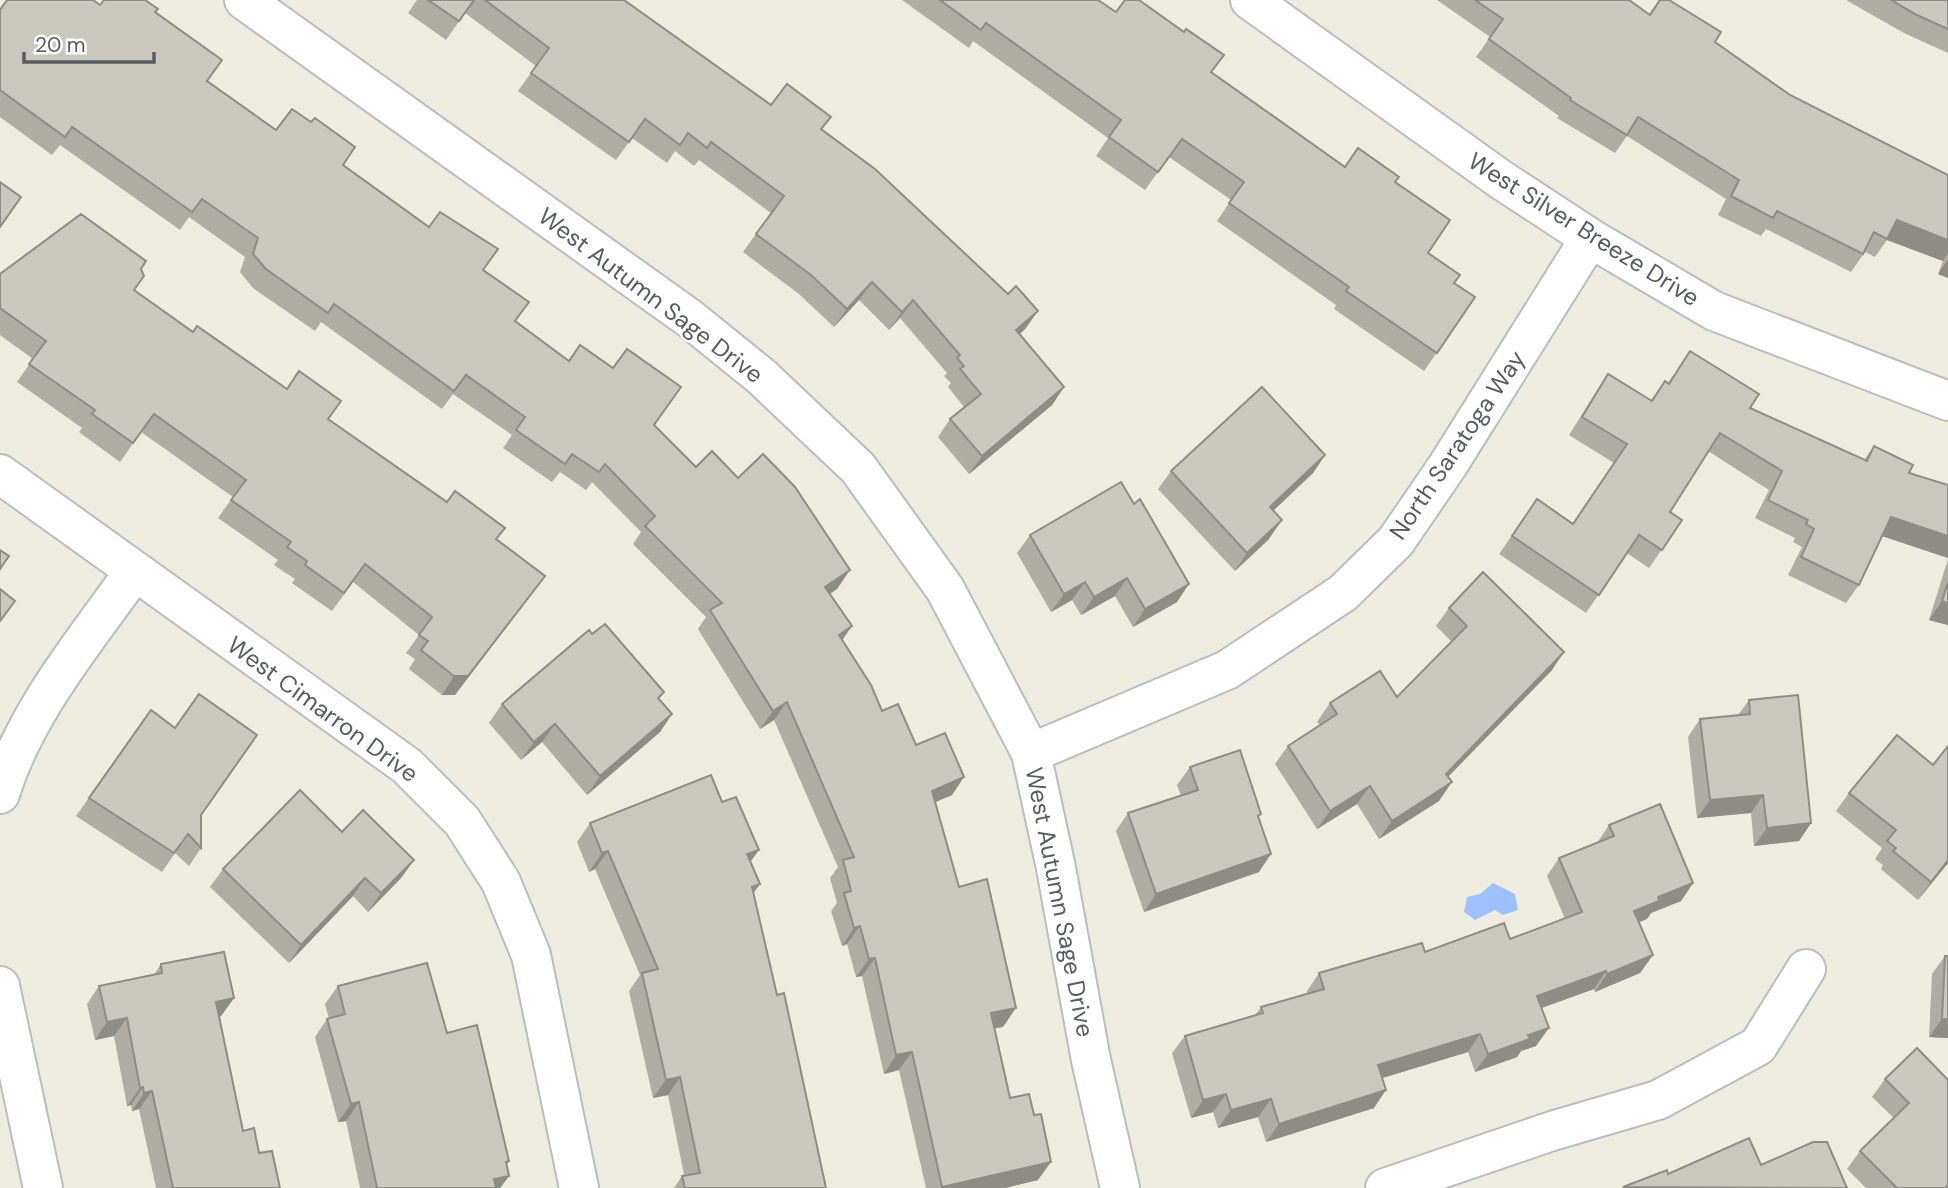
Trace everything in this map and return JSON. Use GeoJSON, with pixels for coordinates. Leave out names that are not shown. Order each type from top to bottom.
{"type":"FeatureCollection","features":[{"type":"Feature","properties":{"kind":"street","name":"West Autumn Sage Drive"},"geometry":{"type":"LineString","coordinates":[[244,0],[689,318],[762,377],[858,468],[945,589],[1031,753],[1056,868],[1091,1060],[1121,1188]]}},
{"type":"Feature","properties":{"kind":"street","name":"West Silver Breeze Drive"},"geometry":{"type":"LineString","coordinates":[[1250,0],[1500,179],[1590,238],[1714,311],[1948,401]]}},
{"type":"Feature","properties":{"kind":"street","name":"North Saratoga Way"},"geometry":{"type":"LineString","coordinates":[[1031,753],[1227,670],[1343,593],[1396,541],[1448,465],[1590,238]]}},
{"type":"Feature","properties":{"kind":"street","name":"West Cimarron Drive"},"geometry":{"type":"LineString","coordinates":[[0,474],[407,766],[462,821],[501,882],[531,955],[579,1188]]}},
{"type":"Feature","properties":{"kind":"street"},"geometry":{"type":"LineString","coordinates":[[0,794],[6,773],[49,692],[134,572]]}},
{"type":"Feature","properties":{"kind":"street"},"geometry":{"type":"LineString","coordinates":[[1385,1188],[1552,1131],[1658,1100],[1758,1045],[1805,969]]}},
{"type":"Feature","properties":{"kind":"street"},"geometry":{"type":"LineString","coordinates":[[0,986],[43,1188]]}},
{"type":"Feature","properties":{"kind":"water"},"geometry":{"type":"Polygon","coordinates":[[[1493,883],[1515,894],[1518,910],[1503,915],[1495,910],[1475,920],[1464,912],[1467,897],[1480,894],[1493,883]]]}},
{"type":"Feature","properties":{"kind":"building"},"geometry":{"type":"Polygon","coordinates":[[[7,0],[93,0],[100,5],[104,0],[145,0],[158,9],[155,12],[222,60],[207,81],[276,130],[292,109],[311,122],[315,118],[355,147],[343,165],[429,227],[440,212],[498,249],[483,270],[529,302],[515,321],[569,361],[580,345],[613,368],[627,349],[681,387],[654,425],[696,467],[712,451],[738,478],[763,454],[795,487],[850,570],[825,587],[852,626],[839,635],[871,685],[882,711],[898,704],[916,745],[945,733],[964,777],[932,791],[959,887],[987,879],[1016,1008],[991,1013],[1010,1098],[1029,1094],[1034,1115],[1041,1114],[1051,1162],[942,1187],[912,1052],[896,1055],[875,958],[869,959],[860,926],[854,928],[844,893],[851,891],[843,860],[854,857],[787,702],[773,711],[710,610],[722,603],[645,526],[655,516],[605,464],[599,472],[572,454],[565,464],[516,430],[525,417],[466,375],[454,391],[334,304],[328,313],[266,269],[253,254],[258,238],[202,199],[192,212],[72,127],[65,137],[0,90],[0,10],[7,0]]]}},
{"type":"Feature","properties":{"kind":"building"},"geometry":{"type":"Polygon","coordinates":[[[428,0],[474,0],[459,21],[428,0]]]}},
{"type":"Feature","properties":{"kind":"building"},"geometry":{"type":"Polygon","coordinates":[[[485,0],[624,0],[771,105],[787,84],[831,117],[821,129],[875,169],[1008,294],[1016,286],[1038,311],[1016,330],[1064,387],[982,456],[950,419],[981,394],[960,369],[964,366],[957,358],[960,355],[913,300],[902,312],[872,282],[847,309],[811,275],[756,234],[784,196],[711,142],[707,148],[688,133],[680,145],[645,119],[629,142],[531,73],[549,48],[485,0]]]}},
{"type":"Feature","properties":{"kind":"building"},"geometry":{"type":"Polygon","coordinates":[[[940,0],[1098,0],[1116,12],[1125,0],[1139,0],[1184,32],[1186,29],[1224,55],[1211,72],[1345,167],[1358,148],[1399,177],[1395,182],[1450,220],[1428,253],[1460,275],[1454,283],[1475,297],[1437,353],[1346,291],[1349,287],[1229,203],[1244,182],[1182,139],[1158,172],[1109,137],[1121,120],[986,23],[981,30],[940,0]]]}},
{"type":"Feature","properties":{"kind":"building"},"geometry":{"type":"Polygon","coordinates":[[[1475,0],[1629,0],[1650,15],[1660,0],[1669,0],[1721,32],[1715,42],[1790,95],[1948,175],[1948,240],[1897,220],[1887,239],[1874,232],[1863,254],[1777,211],[1773,218],[1731,196],[1739,180],[1638,117],[1627,135],[1570,100],[1571,98],[1489,39],[1503,19],[1475,0]]]}},
{"type":"Feature","properties":{"kind":"building"},"geometry":{"type":"Polygon","coordinates":[[[1891,0],[1948,0],[1948,29],[1917,15],[1891,0]]]}},
{"type":"Feature","properties":{"kind":"building"},"geometry":{"type":"Polygon","coordinates":[[[0,182],[21,197],[0,227],[0,182]]]}},
{"type":"Feature","properties":{"kind":"building"},"geometry":{"type":"Polygon","coordinates":[[[81,214],[146,261],[141,269],[144,276],[134,290],[193,332],[197,326],[287,389],[299,371],[341,401],[328,419],[447,502],[455,491],[505,528],[496,539],[545,576],[468,676],[454,676],[421,650],[428,641],[419,635],[432,617],[365,564],[344,593],[305,565],[307,561],[287,547],[291,542],[231,500],[246,480],[154,414],[133,443],[92,414],[95,410],[29,364],[46,341],[0,308],[0,274],[81,214]]]}},
{"type":"Feature","properties":{"kind":"building"},"geometry":{"type":"Polygon","coordinates":[[[1690,351],[1759,394],[1750,408],[1867,461],[1874,446],[1913,465],[1909,473],[1948,485],[1948,536],[1891,517],[1859,585],[1801,557],[1814,529],[1806,524],[1808,520],[1768,500],[1782,471],[1720,433],[1670,512],[1682,520],[1662,550],[1639,535],[1599,595],[1512,536],[1537,499],[1573,524],[1627,444],[1582,417],[1608,374],[1652,401],[1665,381],[1669,384],[1690,351]]]}},
{"type":"Feature","properties":{"kind":"building"},"geometry":{"type":"Polygon","coordinates":[[[1262,387],[1325,455],[1270,507],[1282,520],[1247,553],[1171,471],[1262,387]]]}},
{"type":"Feature","properties":{"kind":"building"},"geometry":{"type":"Polygon","coordinates":[[[1121,482],[1134,504],[1140,499],[1189,584],[1145,609],[1127,578],[1094,597],[1085,582],[1064,594],[1030,535],[1121,482]]]}},
{"type":"Feature","properties":{"kind":"building"},"geometry":{"type":"Polygon","coordinates":[[[0,550],[9,556],[0,569],[0,550]]]}},
{"type":"Feature","properties":{"kind":"building"},"geometry":{"type":"Polygon","coordinates":[[[1483,572],[1564,652],[1446,774],[1452,782],[1392,821],[1370,786],[1330,811],[1288,746],[1337,714],[1330,703],[1380,671],[1397,697],[1467,626],[1449,608],[1483,572]]]}},
{"type":"Feature","properties":{"kind":"building"},"geometry":{"type":"Polygon","coordinates":[[[1948,582],[1948,603],[1942,601],[1948,582]]]}},
{"type":"Feature","properties":{"kind":"building"},"geometry":{"type":"Polygon","coordinates":[[[0,589],[15,601],[0,621],[0,589]]]}},
{"type":"Feature","properties":{"kind":"building"},"geometry":{"type":"Polygon","coordinates":[[[605,624],[664,692],[658,698],[672,714],[600,776],[555,724],[534,742],[502,704],[589,630],[592,634],[605,624]]]}},
{"type":"Feature","properties":{"kind":"building"},"geometry":{"type":"Polygon","coordinates":[[[199,694],[257,735],[201,815],[201,848],[188,834],[174,853],[89,798],[151,710],[175,728],[199,694]]]}},
{"type":"Feature","properties":{"kind":"building"},"geometry":{"type":"Polygon","coordinates":[[[1798,695],[1811,823],[1767,828],[1763,795],[1710,800],[1700,719],[1750,714],[1749,700],[1798,695]]]}},
{"type":"Feature","properties":{"kind":"building"},"geometry":{"type":"Polygon","coordinates":[[[1897,735],[1933,765],[1948,746],[1948,860],[1931,882],[1893,851],[1896,848],[1887,841],[1896,830],[1849,793],[1897,735]]]}},
{"type":"Feature","properties":{"kind":"building"},"geometry":{"type":"Polygon","coordinates":[[[1240,750],[1271,854],[1156,894],[1128,813],[1198,790],[1190,767],[1240,750]]]}},
{"type":"Feature","properties":{"kind":"building"},"geometry":{"type":"Polygon","coordinates":[[[711,775],[722,802],[736,797],[759,850],[747,854],[760,884],[752,887],[777,995],[784,993],[826,1188],[685,1188],[682,1176],[700,1173],[680,1077],[666,1080],[642,973],[658,969],[608,851],[602,853],[590,823],[711,775]]]}},
{"type":"Feature","properties":{"kind":"building"},"geometry":{"type":"Polygon","coordinates":[[[300,790],[342,832],[363,810],[414,860],[381,893],[365,878],[301,945],[223,869],[300,790]]]}},
{"type":"Feature","properties":{"kind":"building"},"geometry":{"type":"Polygon","coordinates":[[[1660,804],[1693,883],[1658,897],[1659,901],[1634,911],[1653,955],[1607,974],[1606,971],[1537,996],[1549,1028],[1528,1035],[1530,1039],[1488,1054],[1480,1034],[1378,1065],[1386,1090],[1279,1124],[1271,1099],[1231,1110],[1226,1094],[1203,1100],[1185,1036],[1263,1013],[1261,1007],[1324,989],[1319,973],[1422,943],[1425,952],[1504,923],[1510,939],[1582,912],[1559,858],[1614,836],[1609,825],[1660,804]]]}},
{"type":"Feature","properties":{"kind":"building"},"geometry":{"type":"Polygon","coordinates":[[[224,952],[234,998],[216,1002],[243,1131],[254,1128],[259,1153],[272,1151],[280,1188],[173,1188],[152,1091],[144,1093],[143,1087],[140,1088],[127,1018],[107,1022],[99,986],[162,973],[161,964],[224,952]]]}},
{"type":"Feature","properties":{"kind":"building"},"geometry":{"type":"Polygon","coordinates":[[[1945,956],[1948,956],[1948,1019],[1942,1019],[1945,956]]]}},
{"type":"Feature","properties":{"kind":"building"},"geometry":{"type":"Polygon","coordinates":[[[427,963],[447,1033],[477,1025],[509,1161],[506,1162],[509,1176],[494,1179],[496,1188],[377,1188],[359,1102],[351,1104],[327,1019],[345,1014],[338,986],[427,963]]]}},
{"type":"Feature","properties":{"kind":"building"},"geometry":{"type":"Polygon","coordinates":[[[1917,1048],[1948,1080],[1948,1185],[1945,1188],[1897,1188],[1860,1151],[1909,1103],[1885,1079],[1917,1048]]]}},
{"type":"Feature","properties":{"kind":"building"},"geometry":{"type":"Polygon","coordinates":[[[1749,1138],[1761,1165],[1813,1142],[1827,1142],[1847,1188],[1623,1187],[1667,1170],[1668,1174],[1749,1138]]]}}]}
